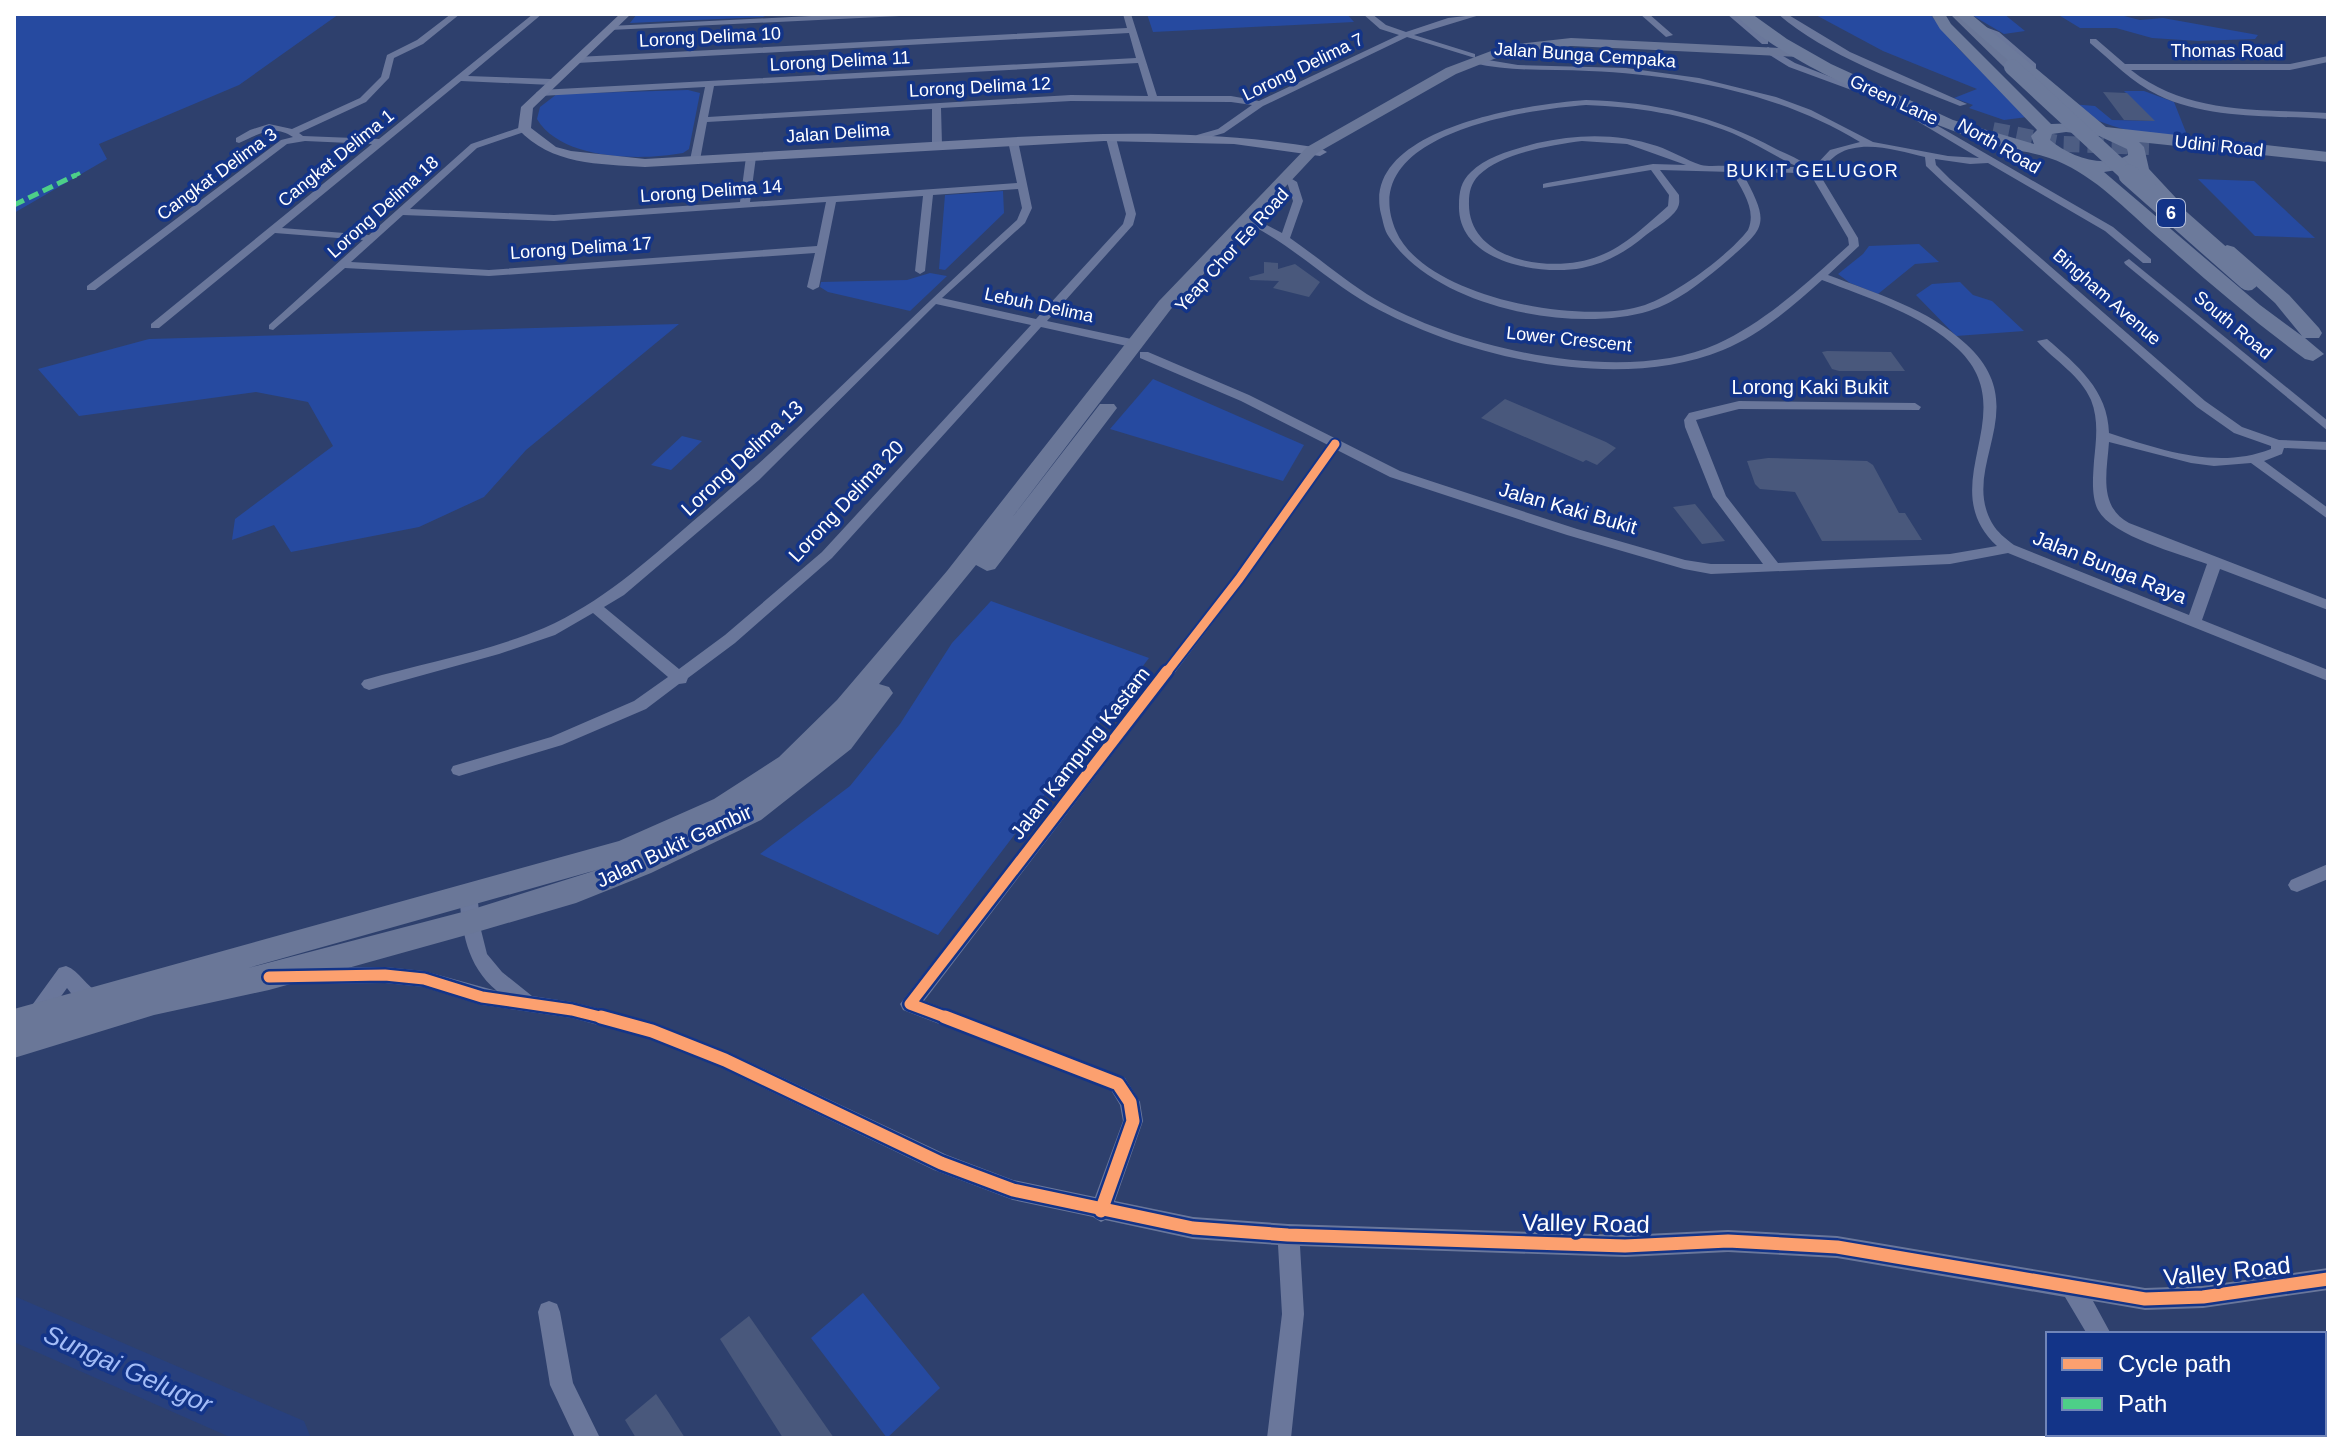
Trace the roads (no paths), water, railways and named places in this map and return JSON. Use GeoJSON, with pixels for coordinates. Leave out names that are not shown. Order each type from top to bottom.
{"type":"FeatureCollection","features":[{"type":"Feature","properties":{"kind":"highway","name":"Green Lane"},"geometry":{"type":"LineString","coordinates":[[1742,14],[1773,48],[1906,103],[1947,124],[2091,143]]}},
{"type":"Feature","properties":{"kind":"highway"},"geometry":{"type":"LineString","coordinates":[[1757,14],[1820,58],[1885,88],[2002,130],[2116,192]]}},
{"type":"Feature","properties":{"kind":"highway","name":"Green Lane"},"geometry":{"type":"LineString","coordinates":[[1771,14],[1845,62],[1967,109],[2002,130],[2066,127],[2091,143]]}},
{"type":"Feature","properties":{"kind":"highway"},"geometry":{"type":"LineString","coordinates":[[1941,14],[1945,26],[2047,130],[2040,136],[2041,142],[2131,144],[2151,157],[2234,159]]}},
{"type":"Feature","properties":{"kind":"highway"},"geometry":{"type":"LineString","coordinates":[[1962,14],[2078,115],[2091,143],[2097,175],[2287,339],[2320,350]]}},
{"type":"Feature","properties":{"kind":"highway"},"geometry":{"type":"LineString","coordinates":[[2005,67],[2091,143],[2110,166],[2203,150],[2328,166]]}},
{"type":"Feature","properties":{"kind":"highway"},"geometry":{"type":"LineString","coordinates":[[1906,103],[1990,134],[2008,136],[2013,133],[1967,109]]}},
{"type":"Feature","properties":{"kind":"highway"},"geometry":{"type":"LineString","coordinates":[[2078,115],[2091,143]]}},
{"type":"Feature","properties":{"kind":"highway","name":"Udini Road"},"geometry":{"type":"LineString","coordinates":[[2091,143],[2328,157]]}},
{"type":"Feature","properties":{"kind":"highway","name":"6"},"geometry":{"type":"LineString","coordinates":[[2091,143],[2320,350]]}},
{"type":"Feature","properties":{"kind":"highway","name":"Udini Road"},"geometry":{"type":"LineString","coordinates":[[2151,157],[2186,155],[2328,166]]}},
{"type":"Feature","properties":{"kind":"highway"},"geometry":{"type":"LineString","coordinates":[[2151,157],[2140,171],[2282,299],[2320,350]]}},
{"type":"Feature","properties":{"kind":"highway"},"geometry":{"type":"LineString","coordinates":[[2116,192],[2111,179],[2119,176],[2136,178],[2154,186]]}},
{"type":"Feature","properties":{"kind":"main road"},"geometry":{"type":"LineString","coordinates":[[1941,14],[2005,67]]}},
{"type":"Feature","properties":{"kind":"main road"},"geometry":{"type":"LineString","coordinates":[[1956,14],[2005,67]]}},
{"type":"Feature","properties":{"kind":"main road"},"geometry":{"type":"LineString","coordinates":[[1474,59],[1494,49],[1546,41],[1773,48]]}},
{"type":"Feature","properties":{"kind":"main road"},"geometry":{"type":"LineString","coordinates":[[1474,59],[1507,49],[1571,42],[1773,48]]}},
{"type":"Feature","properties":{"kind":"main road","name":"Yeap Chor Ee Road"},"geometry":{"type":"LineString","coordinates":[[1251,220],[1318,149],[1377,111],[1474,59]]}},
{"type":"Feature","properties":{"kind":"main road","name":"Yeap Chor Ee Road"},"geometry":{"type":"LineString","coordinates":[[1140,350],[1165,305],[1292,182],[1318,149]]}},
{"type":"Feature","properties":{"kind":"main road","name":"Jalan Bukit Gambir"},"geometry":{"type":"LineString","coordinates":[[25,1020],[93,999],[469,908],[576,891],[683,847],[751,812],[842,742],[1072,457],[1140,350]]}},
{"type":"Feature","properties":{"kind":"main road","name":"Jalan Bukit Gambir"},"geometry":{"type":"LineString","coordinates":[[14,1044],[154,1001],[269,977],[469,908]]}},
{"type":"Feature","properties":{"kind":"street"},"geometry":{"type":"LineString","coordinates":[[239,140],[263,127],[285,127],[296,135],[363,100],[385,78],[390,57],[420,42],[456,14]]}},
{"type":"Feature","properties":{"kind":"street","name":"Cangkat Delima 1"},"geometry":{"type":"LineString","coordinates":[[155,326],[538,14]]}},
{"type":"Feature","properties":{"kind":"street"},"geometry":{"type":"LineString","coordinates":[[524,129],[527,107],[626,14]]}},
{"type":"Feature","properties":{"kind":"street"},"geometry":{"type":"LineString","coordinates":[[610,28],[777,17],[900,14]]}},
{"type":"Feature","properties":{"kind":"street"},"geometry":{"type":"LineString","coordinates":[[1127,14],[1153,97]]}},
{"type":"Feature","properties":{"kind":"street","name":"Jalan Bunga Cempaka"},"geometry":{"type":"LineString","coordinates":[[1367,14],[1383,27],[1499,66],[1626,71],[1696,81],[1790,106],[1835,123],[1871,145]]}},
{"type":"Feature","properties":{"kind":"street","name":"Lorong Delima 7"},"geometry":{"type":"LineString","coordinates":[[1200,137],[1221,131],[1260,104],[1405,35],[1463,15],[1479,14]]}},
{"type":"Feature","properties":{"kind":"street"},"geometry":{"type":"LineString","coordinates":[[1644,14],[1669,35]]}},
{"type":"Feature","properties":{"kind":"street"},"geometry":{"type":"LineString","coordinates":[[1731,14],[1773,48]]}},
{"type":"Feature","properties":{"kind":"street"},"geometry":{"type":"LineString","coordinates":[[1782,14],[1816,39],[1844,54],[1967,109]]}},
{"type":"Feature","properties":{"kind":"street"},"geometry":{"type":"LineString","coordinates":[[830,46],[833,18]]}},
{"type":"Feature","properties":{"kind":"street","name":"Lorong Delima 10"},"geometry":{"type":"LineString","coordinates":[[577,60],[830,46],[910,50],[1132,30]]}},
{"type":"Feature","properties":{"kind":"street"},"geometry":{"type":"LineString","coordinates":[[2093,41],[2155,91],[2188,103],[2328,116]]}},
{"type":"Feature","properties":{"kind":"street"},"geometry":{"type":"LineString","coordinates":[[910,50],[912,73]]}},
{"type":"Feature","properties":{"kind":"street","name":"Thomas Road"},"geometry":{"type":"LineString","coordinates":[[2124,67],[2290,67],[2328,59]]}},
{"type":"Feature","properties":{"kind":"street","name":"Lorong Delima 11"},"geometry":{"type":"LineString","coordinates":[[540,93],[1142,60]]}},
{"type":"Feature","properties":{"kind":"street","name":"North Road"},"geometry":{"type":"LineString","coordinates":[[1806,61],[1890,102],[2109,229],[2147,261]]}},
{"type":"Feature","properties":{"kind":"street"},"geometry":{"type":"LineString","coordinates":[[459,78],[552,82]]}},
{"type":"Feature","properties":{"kind":"street"},"geometry":{"type":"LineString","coordinates":[[695,160],[710,84]]}},
{"type":"Feature","properties":{"kind":"street","name":"Lorong Delima 12"},"geometry":{"type":"LineString","coordinates":[[702,120],[1046,99],[1153,97],[1231,99],[1260,104]]}},
{"type":"Feature","properties":{"kind":"street"},"geometry":{"type":"LineString","coordinates":[[1736,169],[1756,214],[1755,228],[1746,240],[1683,292],[1654,306],[1602,317],[1533,312],[1457,287],[1418,263],[1397,243],[1386,222],[1383,202],[1390,173],[1402,160],[1430,141],[1465,125],[1545,104],[1602,101],[1671,110],[1731,130],[1802,168],[1818,172],[1824,158],[1837,149],[1871,145],[1970,163],[1990,160]]}},
{"type":"Feature","properties":{"kind":"street"},"geometry":{"type":"LineString","coordinates":[[936,105],[937,145]]}},
{"type":"Feature","properties":{"kind":"street","name":"Lorong Delima 7"},"geometry":{"type":"LineString","coordinates":[[1231,137],[1233,122]]}},
{"type":"Feature","properties":{"kind":"street","name":"Jalan Delima"},"geometry":{"type":"LineString","coordinates":[[524,129],[551,150],[594,160],[645,163],[1111,138],[1231,137],[1318,149]]}},
{"type":"Feature","properties":{"kind":"street","name":"Lorong Delima 18"},"geometry":{"type":"LineString","coordinates":[[273,327],[474,146],[524,129]]}},
{"type":"Feature","properties":{"kind":"street","name":"Cangkat Delima 3"},"geometry":{"type":"LineString","coordinates":[[91,288],[296,135],[381,142]]}},
{"type":"Feature","properties":{"kind":"street"},"geometry":{"type":"LineString","coordinates":[[1653,167],[1674,195],[1673,207],[1612,256],[1596,262],[1548,267],[1509,262],[1491,252],[1470,230],[1464,218],[1463,195],[1468,180],[1476,172],[1550,141],[1578,137],[1633,141],[1662,149],[1699,167]]}},
{"type":"Feature","properties":{"kind":"street","name":"Lorong Delima 20"},"geometry":{"type":"LineString","coordinates":[[459,770],[592,728],[640,705],[681,679],[827,555],[1128,225],[1131,217],[1111,138]]}},
{"type":"Feature","properties":{"kind":"street","name":"Lorong Delima 13"},"geometry":{"type":"LineString","coordinates":[[369,684],[521,642],[560,627],[596,608],[691,533],[1021,221],[1027,208],[1013,141]]}},
{"type":"Feature","properties":{"kind":"street","name":"Bingham Avenue"},"geometry":{"type":"LineString","coordinates":[[1930,156],[1936,171],[2201,404],[2238,430],[2278,444],[2328,446]]}},
{"type":"Feature","properties":{"kind":"street"},"geometry":{"type":"LineString","coordinates":[[745,205],[751,157]]}},
{"type":"Feature","properties":{"kind":"street"},"geometry":{"type":"LineString","coordinates":[[1547,186],[1653,167],[1802,168]]}},
{"type":"Feature","properties":{"kind":"street","name":"Lower Crescent"},"geometry":{"type":"LineString","coordinates":[[1251,220],[1285,239],[1371,301],[1417,325],[1473,345],[1615,365],[1657,363],[1716,349],[1745,335],[1854,246],[1853,238],[1818,172]]}},
{"type":"Feature","properties":{"kind":"street"},"geometry":{"type":"LineString","coordinates":[[1285,239],[1298,201],[1292,182]]}},
{"type":"Feature","properties":{"kind":"street","name":"Lorong Delima 14"},"geometry":{"type":"LineString","coordinates":[[402,212],[524,219],[1022,186]]}},
{"type":"Feature","properties":{"kind":"street"},"geometry":{"type":"LineString","coordinates":[[920,271],[928,192]]}},
{"type":"Feature","properties":{"kind":"street"},"geometry":{"type":"LineString","coordinates":[[813,287],[832,199]]}},
{"type":"Feature","properties":{"kind":"street"},"geometry":{"type":"LineString","coordinates":[[273,230],[373,238]]}},
{"type":"Feature","properties":{"kind":"street","name":"Lorong Delima 17"},"geometry":{"type":"LineString","coordinates":[[343,265],[489,273],[821,249]]}},
{"type":"Feature","properties":{"kind":"street","name":"South Road"},"geometry":{"type":"LineString","coordinates":[[2147,261],[2129,262],[2328,427]]}},
{"type":"Feature","properties":{"kind":"street","name":"Jalan Bunga Raya"},"geometry":{"type":"LineString","coordinates":[[1821,276],[1929,324],[1964,347],[1979,364],[1993,399],[1978,500],[1983,520],[2009,548],[2328,676]]}},
{"type":"Feature","properties":{"kind":"street","name":"Lebuh Delima"},"geometry":{"type":"LineString","coordinates":[[934,300],[1140,350]]}},
{"type":"Feature","properties":{"kind":"street"},"geometry":{"type":"LineString","coordinates":[[2043,341],[2088,386],[2101,411],[2104,436],[2101,497],[2106,512],[2121,524],[2328,605]]}},
{"type":"Feature","properties":{"kind":"street","name":"Jalan Kaki Bukit"},"geometry":{"type":"LineString","coordinates":[[1140,350],[1424,485],[1684,564],[1711,569],[1774,568],[1950,559],[2009,548]]}},
{"type":"Feature","properties":{"kind":"street","name":"Lorong Kaki Bukit"},"geometry":{"type":"LineString","coordinates":[[1774,568],[1720,497],[1691,427],[1693,416],[1739,405],[1915,407]]}},
{"type":"Feature","properties":{"kind":"street"},"geometry":{"type":"LineString","coordinates":[[2104,436],[2176,458],[2256,461],[2277,451],[2278,444]]}},
{"type":"Feature","properties":{"kind":"street","name":"Jalan Kampung Kastam"},"geometry":{"type":"LineString","coordinates":[[1101,1211],[1133,1121],[1130,1102],[1118,1084],[910,1004],[1239,579],[1335,444]]}},
{"type":"Feature","properties":{"kind":"street"},"geometry":{"type":"LineString","coordinates":[[2256,461],[2328,515]]}},
{"type":"Feature","properties":{"kind":"street"},"geometry":{"type":"LineString","coordinates":[[2194,622],[2215,563]]}},
{"type":"Feature","properties":{"kind":"street"},"geometry":{"type":"LineString","coordinates":[[596,608],[681,679]]}},
{"type":"Feature","properties":{"kind":"street"},"geometry":{"type":"LineString","coordinates":[[2297,885],[2328,871]]}},
{"type":"Feature","properties":{"kind":"street"},"geometry":{"type":"LineString","coordinates":[[469,908],[473,946],[480,962],[496,982],[533,1006]]}},
{"type":"Feature","properties":{"kind":"street","name":"Valley Road"},"geometry":{"type":"LineString","coordinates":[[269,977],[398,976],[424,979],[482,997],[572,1010],[652,1031],[725,1060],[941,1163],[1013,1190],[1193,1228],[1288,1235],[1625,1246],[1728,1241],[1837,1247],[2145,1299],[2203,1297],[2328,1279]]}},
{"type":"Feature","properties":{"kind":"street"},"geometry":{"type":"LineString","coordinates":[[1279,1438],[1293,1314],[1288,1235]]}},
{"type":"Feature","properties":{"kind":"street"},"geometry":{"type":"LineString","coordinates":[[2072,1287],[2099,1332]]}},
{"type":"Feature","properties":{"kind":"street"},"geometry":{"type":"LineString","coordinates":[[549,1312],[562,1385],[588,1438]]}},
{"type":"Feature","properties":{"kind":"waterway","name":"Sungai Gelugor"},"geometry":{"type":"LineString","coordinates":[[14,1319],[287,1438]]}},
{"type":"Feature","properties":{"kind":"tunnel"},"geometry":{"type":"LineString","coordinates":[[1993,130],[2063,144],[2149,147]]}},
{"type":"Feature","properties":{"kind":"district","name":"BUKIT GELUGOR"},"geometry":{"type":"Point","coordinates":[1813,171]}}]}
